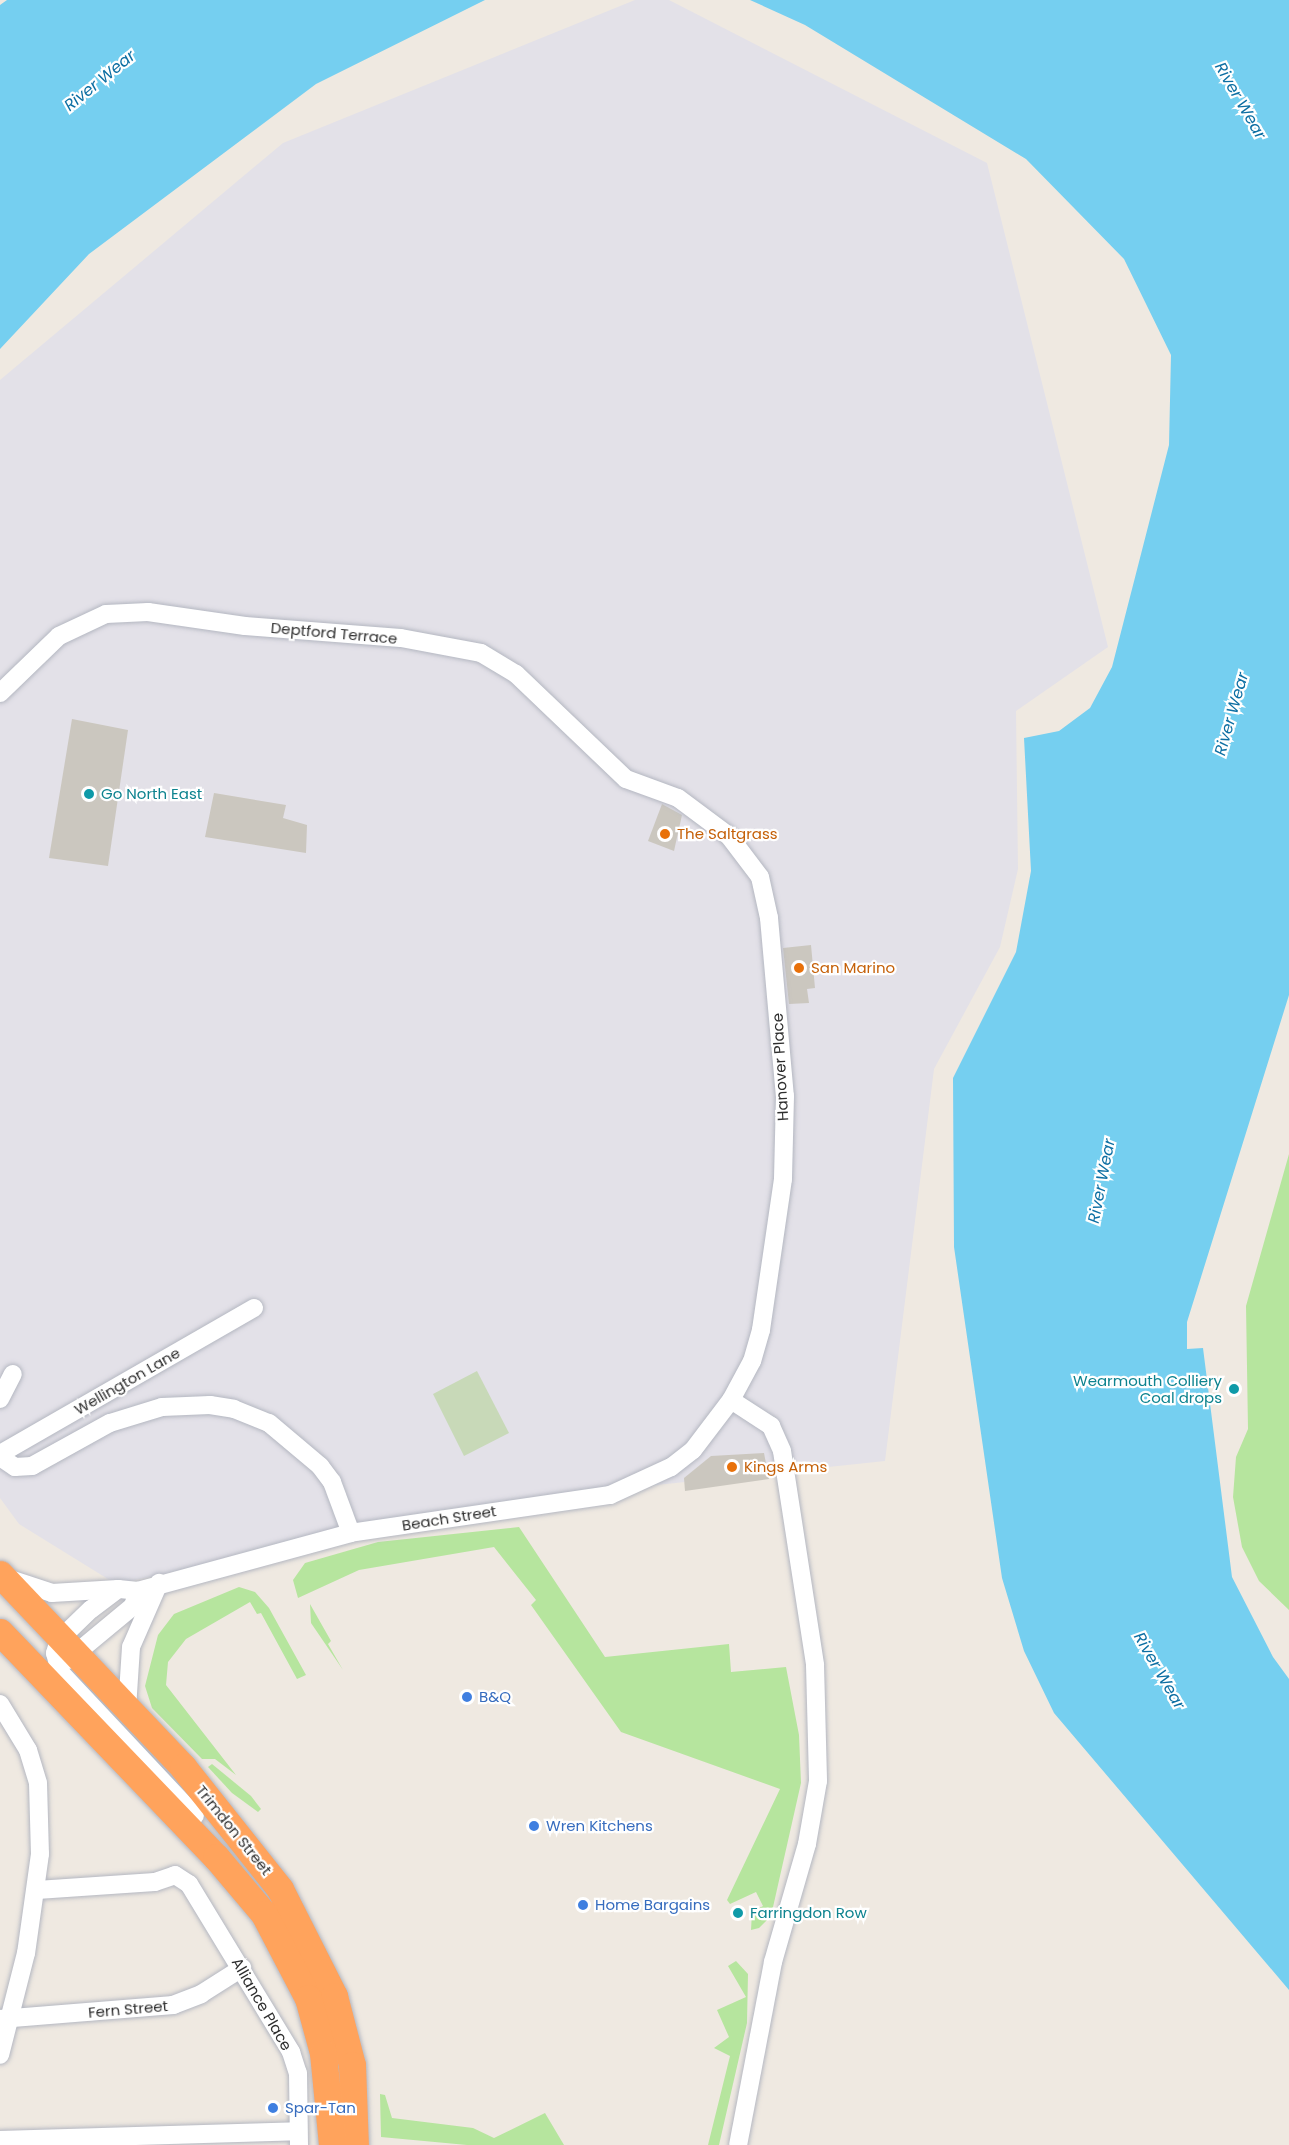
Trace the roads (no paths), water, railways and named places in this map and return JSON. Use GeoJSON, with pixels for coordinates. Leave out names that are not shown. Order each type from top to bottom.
{"type":"FeatureCollection","features":[{"type":"Feature","properties":{"kind":"highway","name":"Trimdon Street"},"geometry":{"type":"LineString","coordinates":[[0,1574],[63,1653],[128,1709],[234,1825],[303,1928],[322,1964],[344,2028],[356,2096],[355,2145]]}},
{"type":"Feature","properties":{"kind":"highway","name":"Trimdon Street"},"geometry":{"type":"LineString","coordinates":[[0,1632],[216,1857],[264,1914],[308,1998],[324,2053],[332,2145]]}},
{"type":"Feature","properties":{"kind":"street","name":"Deptford Terrace"},"geometry":{"type":"LineString","coordinates":[[0,693],[59,636],[106,614],[148,612],[245,626],[401,638],[481,653],[516,674],[585,745],[626,778],[645,786]]}},
{"type":"Feature","properties":{"kind":"street","name":"Hanover Place"},"geometry":{"type":"LineString","coordinates":[[645,786],[678,798],[729,836],[760,878],[769,918],[785,1096],[783,1179],[761,1330],[752,1361],[731,1400]]}},
{"type":"Feature","properties":{"kind":"street","name":"Wellington Lane"},"geometry":{"type":"LineString","coordinates":[[0,1455],[254,1308]]}},
{"type":"Feature","properties":{"kind":"street"},"geometry":{"type":"LineString","coordinates":[[0,1399],[13,1374]]}},
{"type":"Feature","properties":{"kind":"street","name":"Beach Street"},"geometry":{"type":"LineString","coordinates":[[0,1574],[52,1593],[118,1589],[138,1591],[159,1583],[351,1533],[610,1495],[670,1467],[693,1450],[731,1400]]}},
{"type":"Feature","properties":{"kind":"street"},"geometry":{"type":"LineString","coordinates":[[731,1400],[771,1426],[782,1451],[815,1665],[818,1781],[807,1844],[773,1962],[738,2145]]}},
{"type":"Feature","properties":{"kind":"street"},"geometry":{"type":"LineString","coordinates":[[0,1455],[15,1467],[32,1466],[110,1423],[162,1407],[210,1405],[234,1409],[269,1423],[320,1466],[332,1482],[351,1533]]}},
{"type":"Feature","properties":{"kind":"street"},"geometry":{"type":"LineString","coordinates":[[128,1709],[131,1647],[159,1583]]}},
{"type":"Feature","properties":{"kind":"street"},"geometry":{"type":"LineString","coordinates":[[118,1589],[63,1653],[67,1682],[206,1827],[216,1857]]}},
{"type":"Feature","properties":{"kind":"street"},"geometry":{"type":"LineString","coordinates":[[19,1654],[63,1653],[133,1606],[138,1591]]}},
{"type":"Feature","properties":{"kind":"street"},"geometry":{"type":"LineString","coordinates":[[0,2055],[3,2019],[26,1953],[37,1890],[38,1783],[28,1750],[4,1710]]}},
{"type":"Feature","properties":{"kind":"street","name":"Alliance Place"},"geometry":{"type":"LineString","coordinates":[[37,1890],[183,1877],[242,1968],[291,2052],[298,2073],[298,2138]]}},
{"type":"Feature","properties":{"kind":"street","name":"Fern Street"},"geometry":{"type":"LineString","coordinates":[[3,2019],[173,2005],[201,1994],[242,1968]]}},
{"type":"Feature","properties":{"kind":"street"},"geometry":{"type":"LineString","coordinates":[[0,2140],[298,2138]]}},
{"type":"Feature","properties":{"kind":"water","name":"River Wear"},"geometry":{"type":"Polygon","coordinates":[[[7,0],[485,0],[316,84],[89,254],[0,349],[0,5],[7,0]]]}},
{"type":"Feature","properties":{"kind":"water","name":"River Wear"},"geometry":{"type":"Polygon","coordinates":[[[750,0],[1289,0],[1289,995],[1187,1322],[1187,1349],[1203,1348],[1232,1577],[1273,1657],[1289,1679],[1289,1990],[1054,1713],[1024,1651],[1002,1578],[954,1247],[953,1078],[1016,952],[1031,871],[1024,738],[1059,731],[1090,708],[1112,667],[1169,445],[1171,355],[1124,259],[1026,159],[805,25],[750,0]]]}},
{"type":"Feature","properties":{"kind":"place","name":"Go North East"},"geometry":{"type":"Point","coordinates":[89,794]}},
{"type":"Feature","properties":{"kind":"place","name":"The Saltgrass"},"geometry":{"type":"Point","coordinates":[665,834]}},
{"type":"Feature","properties":{"kind":"place","name":"San Marino"},"geometry":{"type":"Point","coordinates":[799,968]}},
{"type":"Feature","properties":{"kind":"place","name":"Wearmouth Colliery Coal drops"},"geometry":{"type":"Point","coordinates":[1234,1389]}},
{"type":"Feature","properties":{"kind":"place","name":"Kings Arms"},"geometry":{"type":"Point","coordinates":[732,1467]}},
{"type":"Feature","properties":{"kind":"place","name":"B&Q"},"geometry":{"type":"Point","coordinates":[467,1697]}},
{"type":"Feature","properties":{"kind":"place","name":"Wren Kitchens"},"geometry":{"type":"Point","coordinates":[534,1826]}},
{"type":"Feature","properties":{"kind":"place","name":"Home Bargains"},"geometry":{"type":"Point","coordinates":[583,1905]}},
{"type":"Feature","properties":{"kind":"place","name":"Farringdon Row"},"geometry":{"type":"Point","coordinates":[738,1913]}},
{"type":"Feature","properties":{"kind":"place","name":"Spar-Tan"},"geometry":{"type":"Point","coordinates":[273,2108]}}]}
